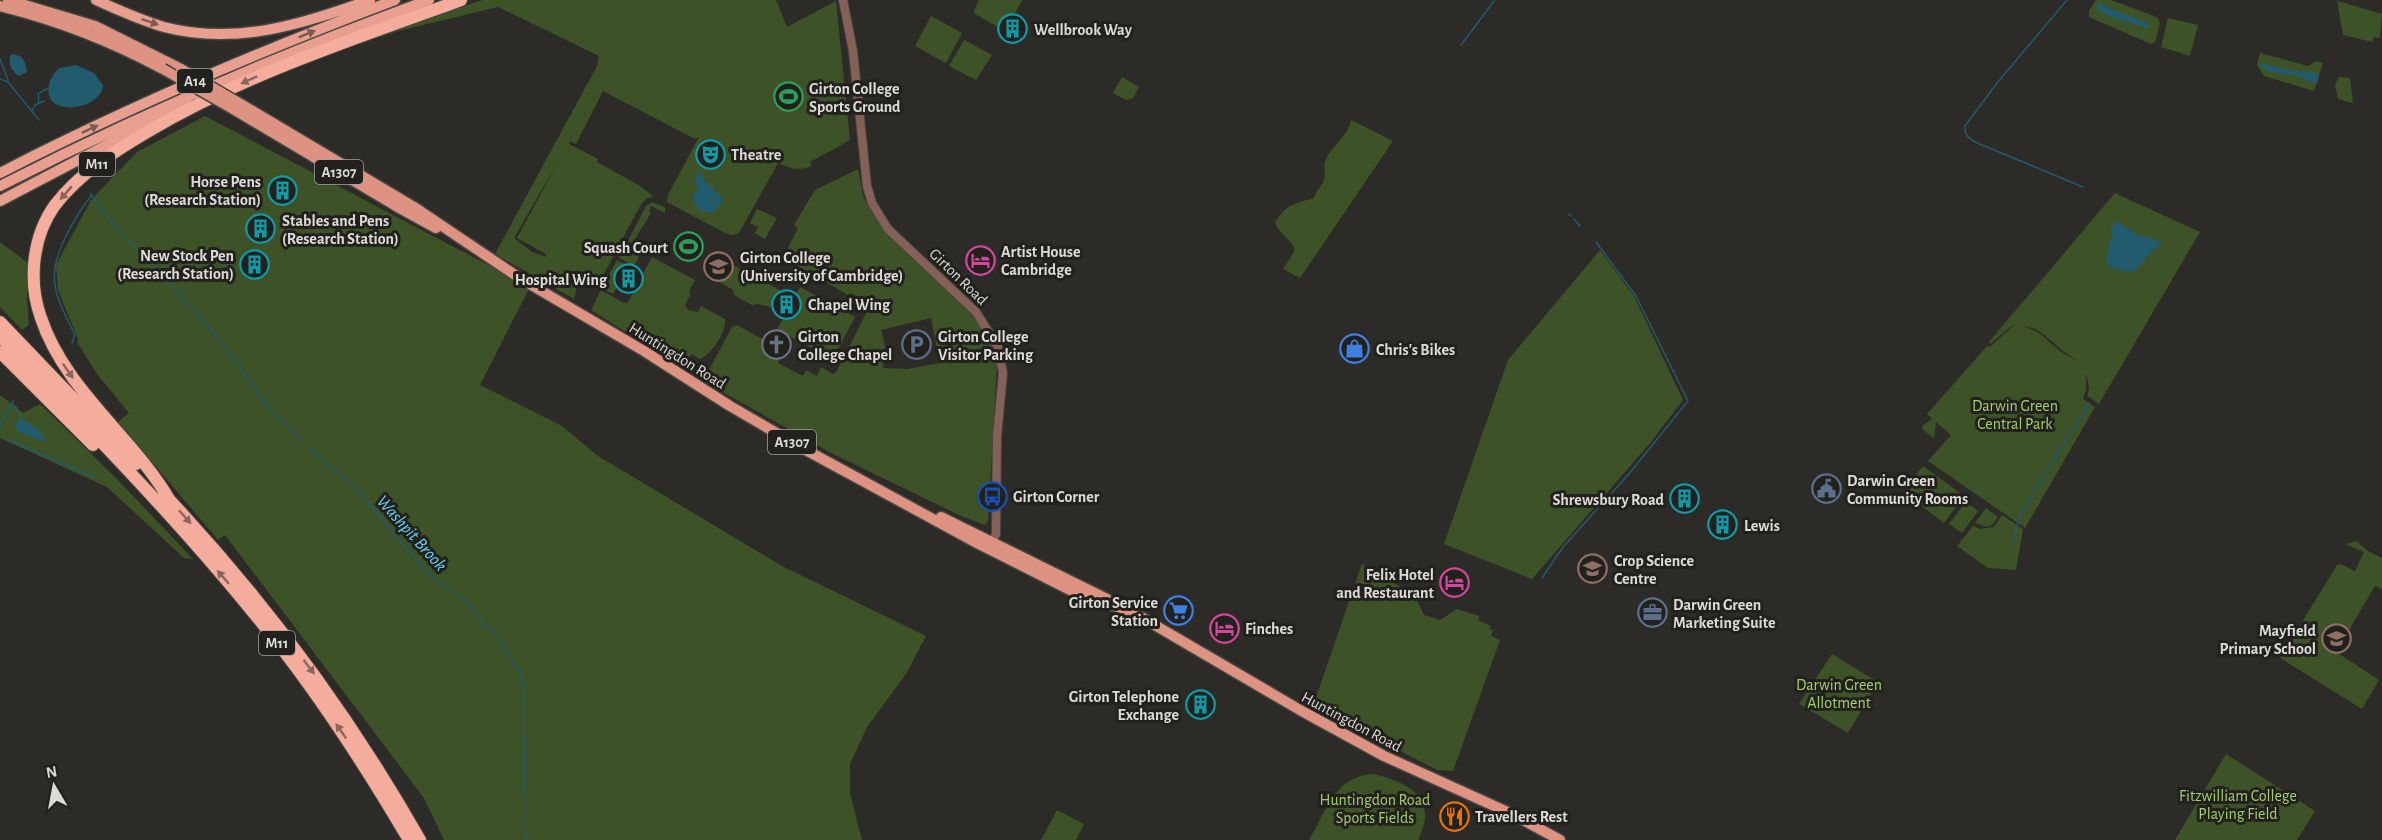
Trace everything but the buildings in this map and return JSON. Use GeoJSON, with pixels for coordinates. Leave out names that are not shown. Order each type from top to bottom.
{"type":"FeatureCollection","features":[{"type":"Feature","properties":{"kind":"highway"},"geometry":{"type":"LineString","coordinates":[[96,0],[164,27],[198,33],[231,35],[277,30],[370,0]]}},
{"type":"Feature","properties":{"kind":"highway","name":"A14"},"geometry":{"type":"LineString","coordinates":[[0,173],[162,95],[240,61],[395,0]]}},
{"type":"Feature","properties":{"kind":"highway","name":"A14"},"geometry":{"type":"LineString","coordinates":[[0,186],[146,114],[225,79],[323,38],[429,0]]}},
{"type":"Feature","properties":{"kind":"highway","name":"M11"},"geometry":{"type":"LineString","coordinates":[[169,499],[156,476],[68,372],[49,340],[34,292],[33,269],[36,250],[44,226],[54,207],[95,166],[119,148],[176,115],[299,58],[461,0]]}},
{"type":"Feature","properties":{"kind":"highway"},"geometry":{"type":"LineString","coordinates":[[0,201],[210,91],[225,79]]}},
{"type":"Feature","properties":{"kind":"highway","name":"M11"},"geometry":{"type":"LineString","coordinates":[[0,322],[169,499],[269,614],[329,693],[382,773],[420,840]]}},
{"type":"Feature","properties":{"kind":"highway","name":"M11"},"geometry":{"type":"LineString","coordinates":[[0,336],[154,500],[260,621],[361,761],[409,840]]}},
{"type":"Feature","properties":{"kind":"highway","name":"M11"},"geometry":{"type":"LineString","coordinates":[[0,352],[134,487],[154,500]]}},
{"type":"Feature","properties":{"kind":"main road","name":"Huntingdon Road"},"geometry":{"type":"LineString","coordinates":[[8,0],[94,26],[181,69],[236,106],[398,202],[440,230],[448,230],[521,279],[644,351],[739,412],[897,498],[947,519],[1082,596],[1136,614],[1383,756],[1512,814],[1560,840]]}},
{"type":"Feature","properties":{"kind":"main road","name":"Huntingdon Road"},"geometry":{"type":"LineString","coordinates":[[0,6],[71,27],[116,46],[236,106]]}},
{"type":"Feature","properties":{"kind":"street","name":"Girton Road"},"geometry":{"type":"LineString","coordinates":[[843,0],[853,51],[867,186],[872,203],[888,229],[976,312],[998,347],[1002,364],[1002,383],[996,468],[996,534],[991,546]]}},
{"type":"Feature","properties":{"kind":"green space"},"geometry":{"type":"Polygon","coordinates":[[[483,0],[776,0],[787,27],[836,1],[850,140],[810,162],[812,166],[795,169],[778,163],[739,233],[733,235],[667,202],[668,195],[699,137],[695,139],[603,91],[576,144],[570,141],[569,144],[598,159],[597,162],[640,186],[654,197],[647,198],[641,204],[597,287],[579,278],[574,299],[495,254],[597,66],[599,56],[498,7],[398,31],[356,45],[355,41],[483,0]],[[558,162],[514,238],[532,252],[546,257],[546,254],[517,238],[558,162]]]}},
{"type":"Feature","properties":{"kind":"green space"},"geometry":{"type":"Polygon","coordinates":[[[979,0],[1022,0],[1005,31],[975,14],[979,0]]]}},
{"type":"Feature","properties":{"kind":"green space"},"geometry":{"type":"Polygon","coordinates":[[[2096,0],[2111,0],[2157,17],[2160,23],[2155,42],[2151,44],[2089,17],[2089,11],[2096,0]]]}},
{"type":"Feature","properties":{"kind":"green space"},"geometry":{"type":"Polygon","coordinates":[[[2337,1],[2382,14],[2380,38],[2374,37],[2372,42],[2343,35],[2337,1]]]}},
{"type":"Feature","properties":{"kind":"green space"},"geometry":{"type":"Polygon","coordinates":[[[931,16],[962,33],[946,63],[915,46],[931,16]]]}},
{"type":"Feature","properties":{"kind":"green space"},"geometry":{"type":"Polygon","coordinates":[[[2168,18],[2198,25],[2190,56],[2161,47],[2168,18]]]}},
{"type":"Feature","properties":{"kind":"green space"},"geometry":{"type":"Polygon","coordinates":[[[964,40],[992,55],[976,80],[949,66],[955,55],[958,56],[956,54],[964,40]]]}},
{"type":"Feature","properties":{"kind":"green space"},"geometry":{"type":"Polygon","coordinates":[[[2260,53],[2308,66],[2317,61],[2323,63],[2314,91],[2264,76],[2257,65],[2260,53]]]}},
{"type":"Feature","properties":{"kind":"green space"},"geometry":{"type":"Polygon","coordinates":[[[1122,77],[1139,87],[1133,98],[1126,100],[1113,93],[1122,77]]]}},
{"type":"Feature","properties":{"kind":"green space"},"geometry":{"type":"Polygon","coordinates":[[[2339,77],[2350,78],[2353,103],[2338,99],[2335,85],[2339,77]]]}},
{"type":"Feature","properties":{"kind":"green space"},"geometry":{"type":"Polygon","coordinates":[[[205,116],[530,287],[480,385],[562,426],[598,456],[782,566],[926,636],[906,674],[867,727],[850,764],[850,793],[862,840],[444,840],[424,798],[225,535],[218,540],[118,422],[129,413],[97,374],[77,342],[78,339],[58,290],[56,265],[91,200],[137,152],[205,116]]]}},
{"type":"Feature","properties":{"kind":"green space"},"geometry":{"type":"Polygon","coordinates":[[[1351,120],[1393,141],[1300,278],[1283,269],[1295,250],[1275,222],[1296,203],[1314,198],[1324,179],[1326,159],[1347,131],[1351,120]]]}},
{"type":"Feature","properties":{"kind":"green space"},"geometry":{"type":"Polygon","coordinates":[[[858,169],[863,196],[893,240],[972,314],[994,349],[997,363],[988,521],[985,525],[959,515],[829,452],[703,381],[732,327],[737,325],[766,341],[774,342],[770,351],[781,357],[778,363],[803,376],[806,370],[817,376],[821,367],[833,374],[837,371],[867,311],[872,313],[865,300],[850,293],[848,295],[798,266],[785,254],[798,228],[794,225],[815,190],[858,169]],[[931,318],[881,330],[885,346],[883,368],[907,369],[940,363],[931,318]]]}},
{"type":"Feature","properties":{"kind":"green space","name":"Darwin Green Central Park"},"geometry":{"type":"Polygon","coordinates":[[[2115,193],[2200,232],[2099,404],[2087,396],[2089,385],[2086,374],[2086,390],[2083,399],[2095,407],[2025,528],[1928,461],[1951,435],[1936,422],[1934,438],[1923,430],[1922,426],[1932,419],[1927,414],[1987,346],[1990,347],[2013,326],[2018,326],[2013,325],[1990,344],[1989,342],[2115,193]],[[2020,326],[2038,332],[2061,352],[2079,363],[2040,332],[2020,326]]]}},
{"type":"Feature","properties":{"kind":"green space"},"geometry":{"type":"Polygon","coordinates":[[[652,202],[665,207],[665,213],[651,206],[649,211],[651,213],[633,242],[643,248],[634,266],[619,258],[646,206],[652,202]]]}},
{"type":"Feature","properties":{"kind":"green space"},"geometry":{"type":"Polygon","coordinates":[[[757,209],[777,218],[765,239],[755,233],[758,227],[750,223],[757,209]]]}},
{"type":"Feature","properties":{"kind":"green space"},"geometry":{"type":"Polygon","coordinates":[[[0,242],[28,263],[29,324],[24,329],[21,329],[0,307],[0,242]]]}},
{"type":"Feature","properties":{"kind":"green space"},"geometry":{"type":"Polygon","coordinates":[[[1600,250],[1634,296],[1683,400],[1651,442],[1532,579],[1444,544],[1508,360],[1600,250]]]}},
{"type":"Feature","properties":{"kind":"green space"},"geometry":{"type":"Polygon","coordinates":[[[652,257],[695,280],[685,305],[688,310],[698,312],[701,306],[725,319],[724,330],[714,347],[700,359],[692,354],[682,367],[591,310],[601,290],[624,303],[628,302],[652,257]]]}},
{"type":"Feature","properties":{"kind":"green space"},"geometry":{"type":"Polygon","coordinates":[[[617,260],[627,265],[624,271],[626,272],[613,294],[602,288],[617,260]]]}},
{"type":"Feature","properties":{"kind":"green space"},"geometry":{"type":"Polygon","coordinates":[[[727,262],[780,290],[771,307],[752,305],[734,295],[733,290],[720,282],[727,262]]]}},
{"type":"Feature","properties":{"kind":"green space"},"geometry":{"type":"Polygon","coordinates":[[[800,287],[855,317],[833,359],[777,330],[800,287]]]}},
{"type":"Feature","properties":{"kind":"green space"},"geometry":{"type":"Polygon","coordinates":[[[0,395],[23,413],[40,404],[116,478],[193,559],[184,558],[107,487],[0,438],[0,395]]]}},
{"type":"Feature","properties":{"kind":"green space"},"geometry":{"type":"Polygon","coordinates":[[[1923,466],[1964,496],[1944,523],[1903,492],[1923,466]]]}},
{"type":"Feature","properties":{"kind":"green space"},"geometry":{"type":"Polygon","coordinates":[[[1966,502],[1978,511],[1962,533],[1949,524],[1966,502]]]}},
{"type":"Feature","properties":{"kind":"green space"},"geometry":{"type":"Polygon","coordinates":[[[1986,508],[1998,517],[1992,525],[1987,527],[1975,523],[1986,508]]]}},
{"type":"Feature","properties":{"kind":"green space"},"geometry":{"type":"Polygon","coordinates":[[[2002,515],[2023,529],[2016,570],[1988,568],[1957,546],[1973,526],[1980,529],[1994,527],[2002,515]]]}},
{"type":"Feature","properties":{"kind":"green space","name":"Mayfield Primary School"},"geometry":{"type":"Polygon","coordinates":[[[2356,541],[2368,551],[2382,558],[2382,589],[2375,586],[2336,652],[2379,680],[2362,709],[2280,658],[2337,565],[2341,564],[2355,571],[2364,552],[2345,544],[2356,541]]]}},
{"type":"Feature","properties":{"kind":"green space"},"geometry":{"type":"Polygon","coordinates":[[[1362,564],[1414,595],[1424,615],[1440,620],[1457,609],[1479,616],[1478,620],[1491,626],[1489,629],[1493,630],[1491,636],[1500,640],[1453,771],[1437,770],[1313,706],[1362,564]]]}},
{"type":"Feature","properties":{"kind":"green space","name":"Darwin Green Allotment"},"geometry":{"type":"Polygon","coordinates":[[[1832,654],[1878,682],[1848,733],[1799,704],[1832,654]]]}},
{"type":"Feature","properties":{"kind":"green space","name":"Fitzwilliam College Playing Field"},"geometry":{"type":"Polygon","coordinates":[[[2226,754],[2315,811],[2297,840],[2175,840],[2226,754]]]}},
{"type":"Feature","properties":{"kind":"green space","name":"Huntingdon Road Sports Fields"},"geometry":{"type":"Polygon","coordinates":[[[1373,774],[1399,782],[1415,792],[1420,799],[1425,817],[1418,840],[1309,840],[1326,807],[1340,788],[1360,776],[1373,774]]]}},
{"type":"Feature","properties":{"kind":"green space"},"geometry":{"type":"Polygon","coordinates":[[[1057,810],[1084,824],[1076,840],[1041,840],[1057,810]]]}},
{"type":"Feature","properties":{"kind":"water"},"geometry":{"type":"Polygon","coordinates":[[[2100,4],[2151,26],[2147,28],[2106,15],[2095,7],[2100,4]]]}},
{"type":"Feature","properties":{"kind":"water"},"geometry":{"type":"Polygon","coordinates":[[[13,54],[22,57],[26,65],[27,72],[19,76],[10,65],[10,56],[13,54]]]}},
{"type":"Feature","properties":{"kind":"water"},"geometry":{"type":"Polygon","coordinates":[[[2262,63],[2287,70],[2315,72],[2319,76],[2317,83],[2297,76],[2268,71],[2259,65],[2262,63]]]}},
{"type":"Feature","properties":{"kind":"water"},"geometry":{"type":"Polygon","coordinates":[[[76,65],[94,73],[103,85],[102,91],[87,104],[74,107],[61,106],[51,99],[49,94],[48,89],[52,77],[59,68],[76,65]]]}},
{"type":"Feature","properties":{"kind":"water"},"geometry":{"type":"Polygon","coordinates":[[[699,170],[703,179],[721,196],[721,204],[712,213],[700,211],[693,201],[693,193],[699,189],[694,181],[699,170]]]}},
{"type":"Feature","properties":{"kind":"water"},"geometry":{"type":"Polygon","coordinates":[[[2116,221],[2138,235],[2161,241],[2160,245],[2133,271],[2119,270],[2107,265],[2111,226],[2116,221]]]}},
{"type":"Feature","properties":{"kind":"water"},"geometry":{"type":"Polygon","coordinates":[[[21,418],[39,430],[44,442],[17,431],[15,425],[21,418]]]}},
{"type":"Feature","properties":{"kind":"waterway"},"geometry":{"type":"LineString","coordinates":[[2067,0],[1997,83],[1965,126],[1965,132],[1975,142],[2083,187]]}},
{"type":"Feature","properties":{"kind":"waterway"},"geometry":{"type":"LineString","coordinates":[[1461,45],[1494,1]]}},
{"type":"Feature","properties":{"kind":"waterway"},"geometry":{"type":"LineString","coordinates":[[0,59],[8,80]]}},
{"type":"Feature","properties":{"kind":"waterway","name":"Washpit Brook"},"geometry":{"type":"LineString","coordinates":[[0,79],[8,82],[39,120]]}},
{"type":"Feature","properties":{"kind":"waterway"},"geometry":{"type":"LineString","coordinates":[[39,103],[38,94],[48,88]]}},
{"type":"Feature","properties":{"kind":"waterway"},"geometry":{"type":"LineString","coordinates":[[32,111],[35,105],[44,101]]}},
{"type":"Feature","properties":{"kind":"waterway","name":"Washpit Brook"},"geometry":{"type":"LineString","coordinates":[[90,193],[102,211],[161,273],[224,345],[269,408],[301,440]]}},
{"type":"Feature","properties":{"kind":"waterway"},"geometry":{"type":"LineString","coordinates":[[72,343],[75,335],[55,287],[55,265],[71,226],[92,195]]}},
{"type":"Feature","properties":{"kind":"waterway"},"geometry":{"type":"LineString","coordinates":[[1574,219],[1580,226]]}},
{"type":"Feature","properties":{"kind":"waterway"},"geometry":{"type":"LineString","coordinates":[[1542,578],[1563,547],[1628,475],[1688,401],[1636,296],[1596,242]]}},
{"type":"Feature","properties":{"kind":"waterway"},"geometry":{"type":"LineString","coordinates":[[0,427],[13,401]]}},
{"type":"Feature","properties":{"kind":"waterway"},"geometry":{"type":"LineString","coordinates":[[2033,493],[2089,403]]}},
{"type":"Feature","properties":{"kind":"waterway"},"geometry":{"type":"LineString","coordinates":[[12,404],[21,418]]}},
{"type":"Feature","properties":{"kind":"waterway"},"geometry":{"type":"LineString","coordinates":[[9,440],[94,477]]}},
{"type":"Feature","properties":{"kind":"waterway","name":"Washpit Brook"},"geometry":{"type":"LineString","coordinates":[[310,449],[354,486],[428,574],[464,599],[482,618],[482,626],[490,628],[495,633],[521,674],[526,840]]}},
{"type":"Feature","properties":{"kind":"waterway"},"geometry":{"type":"LineString","coordinates":[[2013,547],[2019,521],[2031,497]]}},
{"type":"Feature","properties":{"kind":"place","name":"Wellbrook Way"},"geometry":{"type":"Point","coordinates":[1013,29]}},
{"type":"Feature","properties":{"kind":"place","name":"Girton College Sports Ground"},"geometry":{"type":"Point","coordinates":[788,97]}},
{"type":"Feature","properties":{"kind":"place","name":"Theatre"},"geometry":{"type":"Point","coordinates":[710,154]}},
{"type":"Feature","properties":{"kind":"place","name":"Horse Pens (Research Station)"},"geometry":{"type":"Point","coordinates":[282,190]}},
{"type":"Feature","properties":{"kind":"place","name":"Stables and Pens (Research Station)"},"geometry":{"type":"Point","coordinates":[261,229]}},
{"type":"Feature","properties":{"kind":"place","name":"Squash Court"},"geometry":{"type":"Point","coordinates":[689,247]}},
{"type":"Feature","properties":{"kind":"place","name":"Artist House Cambridge"},"geometry":{"type":"Point","coordinates":[980,260]}},
{"type":"Feature","properties":{"kind":"place","name":"New Stock Pen (Research Station)"},"geometry":{"type":"Point","coordinates":[255,264]}},
{"type":"Feature","properties":{"kind":"place","name":"Girton College (University of Cambridge)"},"geometry":{"type":"Point","coordinates":[719,266]}},
{"type":"Feature","properties":{"kind":"place","name":"Hospital Wing"},"geometry":{"type":"Point","coordinates":[628,279]}},
{"type":"Feature","properties":{"kind":"place","name":"Chapel Wing"},"geometry":{"type":"Point","coordinates":[787,304]}},
{"type":"Feature","properties":{"kind":"place","name":"Girton College Chapel"},"geometry":{"type":"Point","coordinates":[777,345]}},
{"type":"Feature","properties":{"kind":"place","name":"Girton College Visitor Parking"},"geometry":{"type":"Point","coordinates":[917,345]}},
{"type":"Feature","properties":{"kind":"place","name":"Chris's Bikes"},"geometry":{"type":"Point","coordinates":[1355,349]}},
{"type":"Feature","properties":{"kind":"place","name":"Darwin Green Community Rooms"},"geometry":{"type":"Point","coordinates":[1826,489]}},
{"type":"Feature","properties":{"kind":"place","name":"Girton Corner"},"geometry":{"type":"Point","coordinates":[992,496]}},
{"type":"Feature","properties":{"kind":"place","name":"Shrewsbury Road"},"geometry":{"type":"Point","coordinates":[1685,499]}},
{"type":"Feature","properties":{"kind":"place","name":"Lewis"},"geometry":{"type":"Point","coordinates":[1723,525]}},
{"type":"Feature","properties":{"kind":"place","name":"Crop Science Centre"},"geometry":{"type":"Point","coordinates":[1593,569]}},
{"type":"Feature","properties":{"kind":"place","name":"Felix Hotel and Restaurant"},"geometry":{"type":"Point","coordinates":[1455,583]}},
{"type":"Feature","properties":{"kind":"place","name":"Girton Service Station"},"geometry":{"type":"Point","coordinates":[1179,611]}},
{"type":"Feature","properties":{"kind":"place","name":"Darwin Green Marketing Suite"},"geometry":{"type":"Point","coordinates":[1652,613]}},
{"type":"Feature","properties":{"kind":"place","name":"Finches"},"geometry":{"type":"Point","coordinates":[1224,628]}},
{"type":"Feature","properties":{"kind":"place","name":"Mayfield Primary School"},"geometry":{"type":"Point","coordinates":[2337,639]}},
{"type":"Feature","properties":{"kind":"place","name":"Girton Telephone Exchange"},"geometry":{"type":"Point","coordinates":[1200,705]}},
{"type":"Feature","properties":{"kind":"place","name":"Travellers Rest"},"geometry":{"type":"Point","coordinates":[1454,816]}}]}
